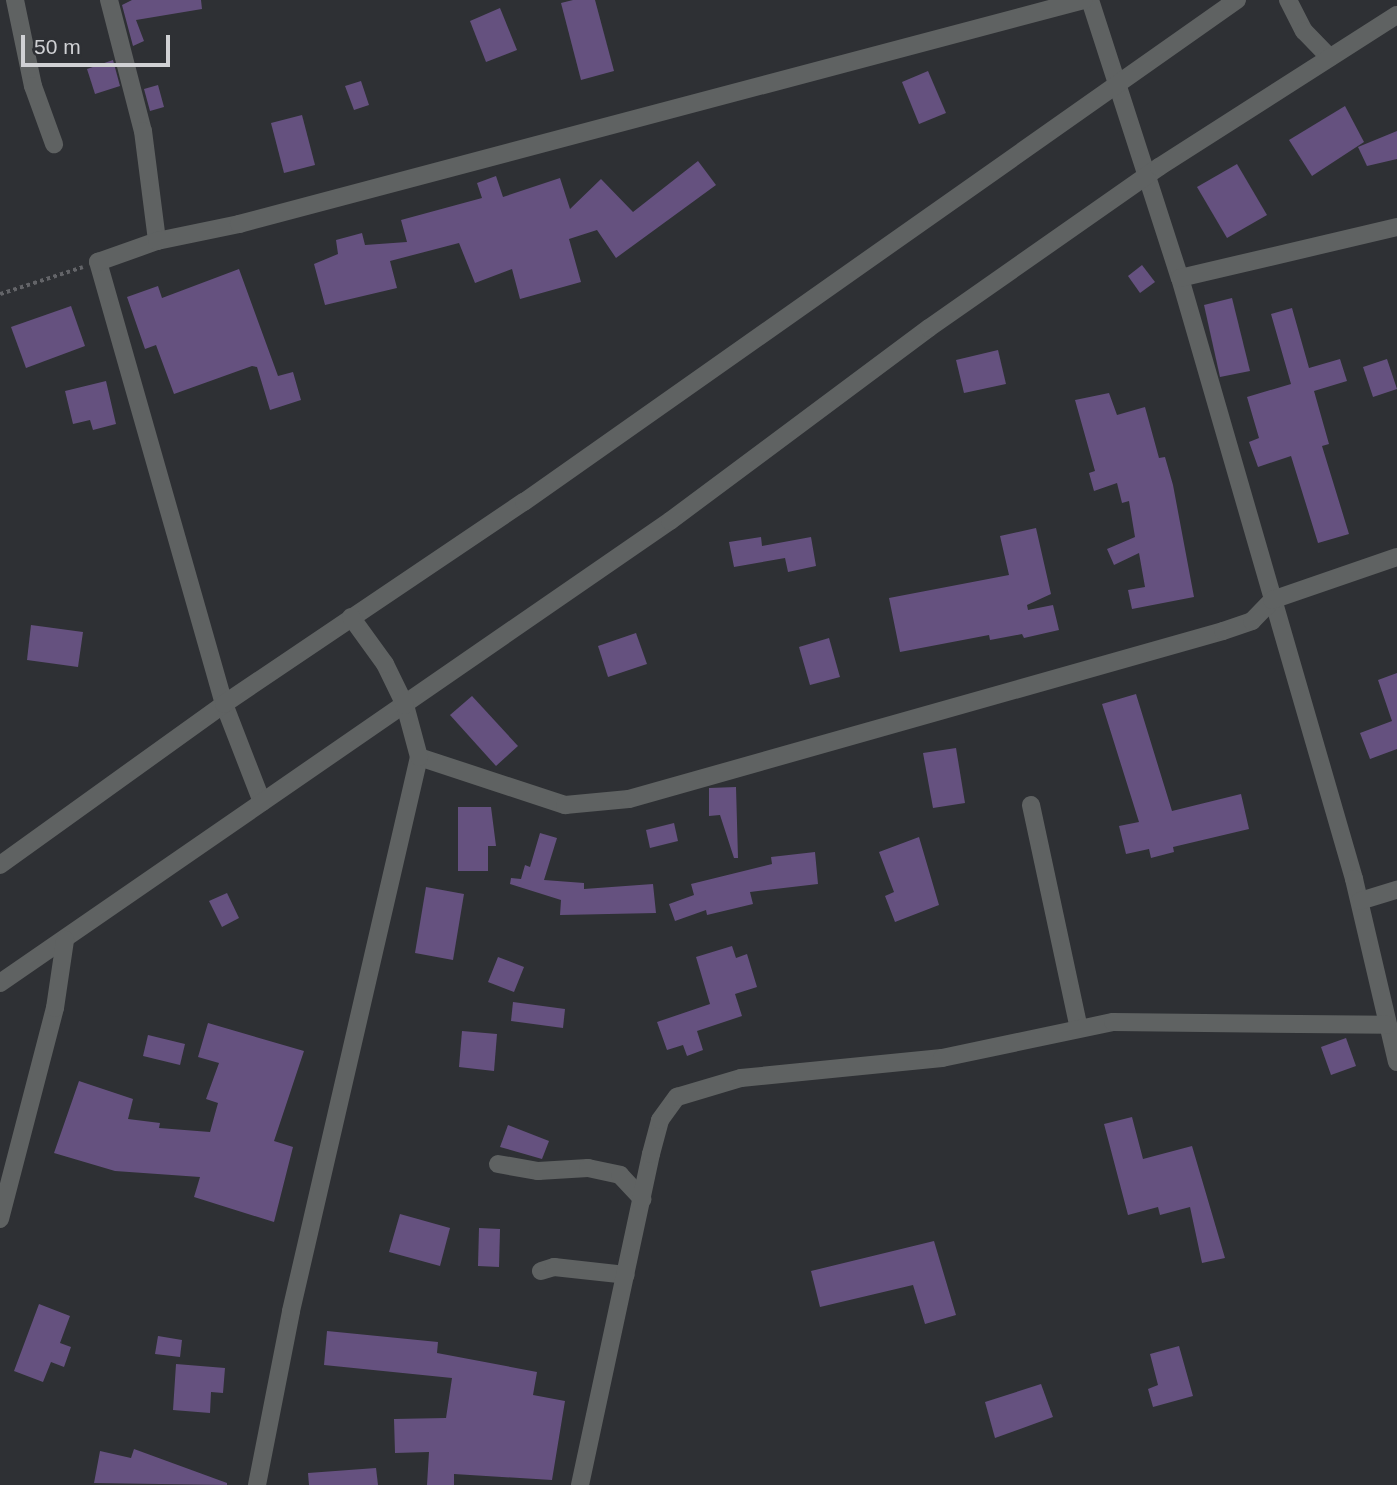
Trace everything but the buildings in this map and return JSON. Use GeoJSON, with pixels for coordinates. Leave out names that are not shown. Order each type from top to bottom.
{"type":"FeatureCollection","features":[{"type":"Feature","properties":{"kind":"street"},"geometry":{"type":"LineString","coordinates":[[15,0],[33,86],[54,144]]}},
{"type":"Feature","properties":{"kind":"street"},"geometry":{"type":"LineString","coordinates":[[109,0],[143,131],[158,241]]}},
{"type":"Feature","properties":{"kind":"street"},"geometry":{"type":"LineString","coordinates":[[261,802],[224,704],[98,262],[158,241],[239,224],[1084,0]]}},
{"type":"Feature","properties":{"kind":"street"},"geometry":{"type":"LineString","coordinates":[[1090,0],[1180,278],[1360,901],[1397,1062]]}},
{"type":"Feature","properties":{"kind":"street"},"geometry":{"type":"LineString","coordinates":[[0,865],[224,704],[524,502],[1237,0]]}},
{"type":"Feature","properties":{"kind":"street"},"geometry":{"type":"LineString","coordinates":[[1288,0],[1304,31],[1330,58]]}},
{"type":"Feature","properties":{"kind":"street"},"geometry":{"type":"LineString","coordinates":[[0,984],[670,521],[929,328],[1146,178],[1397,15]]}},
{"type":"Feature","properties":{"kind":"street"},"geometry":{"type":"LineString","coordinates":[[1180,278],[1397,227]]}},
{"type":"Feature","properties":{"kind":"street"},"geometry":{"type":"LineString","coordinates":[[419,757],[565,805],[629,799],[1223,631],[1252,621],[1272,600],[1397,557]]}},
{"type":"Feature","properties":{"kind":"street"},"geometry":{"type":"LineString","coordinates":[[257,1485],[290,1311],[419,757],[405,705],[385,664],[351,617]]}},
{"type":"Feature","properties":{"kind":"street"},"geometry":{"type":"LineString","coordinates":[[1031,805],[1079,1028]]}},
{"type":"Feature","properties":{"kind":"street"},"geometry":{"type":"LineString","coordinates":[[1360,901],[1397,890]]}},
{"type":"Feature","properties":{"kind":"street"},"geometry":{"type":"LineString","coordinates":[[0,1219],[55,1008],[65,940]]}},
{"type":"Feature","properties":{"kind":"street"},"geometry":{"type":"LineString","coordinates":[[580,1485],[660,1120],[669,1105],[686,1092],[741,1078],[942,1058],[1112,1022],[1387,1025]]}},
{"type":"Feature","properties":{"kind":"street"},"geometry":{"type":"LineString","coordinates":[[498,1164],[538,1171],[588,1168],[620,1175],[642,1199]]}},
{"type":"Feature","properties":{"kind":"street"},"geometry":{"type":"LineString","coordinates":[[541,1271],[554,1267],[626,1275]]}},
{"type":"Feature","properties":{"kind":"path"},"geometry":{"type":"LineString","coordinates":[[0,294],[98,262]]}}]}
